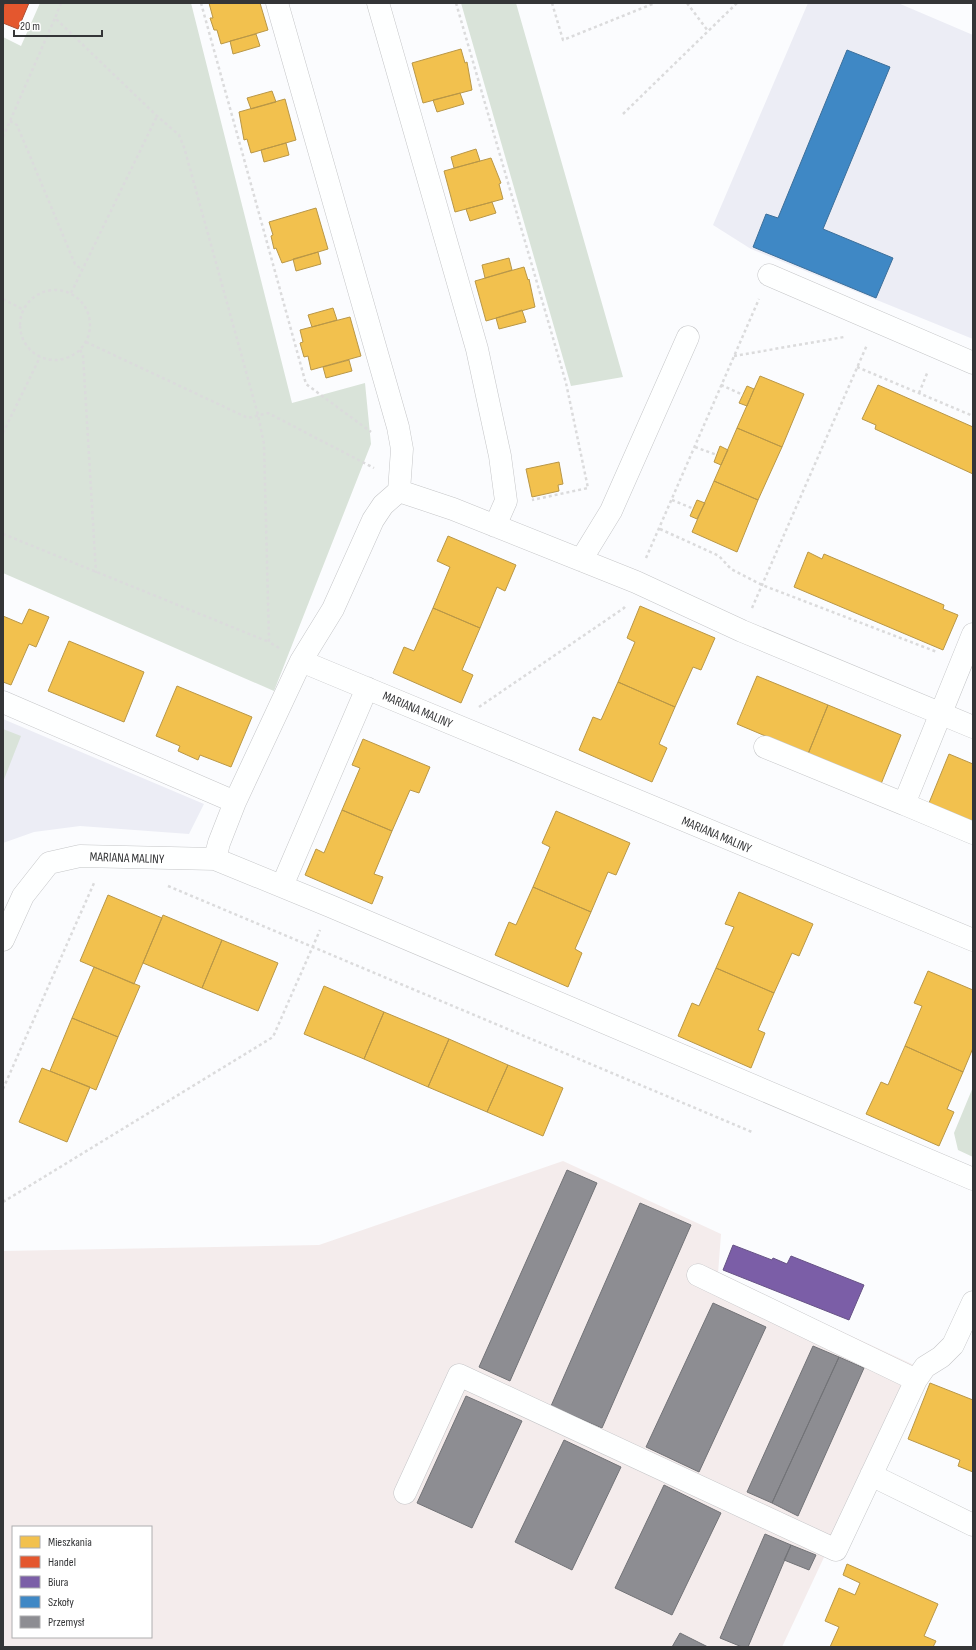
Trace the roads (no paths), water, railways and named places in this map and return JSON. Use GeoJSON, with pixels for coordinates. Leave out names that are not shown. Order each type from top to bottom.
{"type":"FeatureCollection","features":[{"type":"Feature","properties":{"kind":"street"},"geometry":{"type":"LineString","coordinates":[[215,860],[219,843],[234,802],[301,661],[333,609],[373,520],[383,505],[399,491],[402,449],[398,427],[277,3]]}},
{"type":"Feature","properties":{"kind":"street"},"geometry":{"type":"LineString","coordinates":[[378,3],[477,349],[500,456],[506,501],[494,526]]}},
{"type":"Feature","properties":{"kind":"street"},"geometry":{"type":"LineString","coordinates":[[769,275],[973,363]]}},
{"type":"Feature","properties":{"kind":"street"},"geometry":{"type":"LineString","coordinates":[[581,560],[611,511],[688,338]]}},
{"type":"Feature","properties":{"kind":"street"},"geometry":{"type":"LineString","coordinates":[[399,491],[453,509],[636,582],[742,631],[973,727]]}},
{"type":"Feature","properties":{"kind":"street"},"geometry":{"type":"LineString","coordinates":[[904,804],[973,634]]}},
{"type":"Feature","properties":{"kind":"street","name":"MARIANA MALINY"},"geometry":{"type":"LineString","coordinates":[[301,661],[973,940]]}},
{"type":"Feature","properties":{"kind":"street"},"geometry":{"type":"LineString","coordinates":[[282,886],[367,688]]}},
{"type":"Feature","properties":{"kind":"street"},"geometry":{"type":"LineString","coordinates":[[3,702],[234,802]]}},
{"type":"Feature","properties":{"kind":"street"},"geometry":{"type":"LineString","coordinates":[[765,747],[973,833]]}},
{"type":"Feature","properties":{"kind":"street","name":"MARIANA MALINY"},"geometry":{"type":"LineString","coordinates":[[3,940],[23,896],[49,863],[80,856],[215,860],[330,906],[973,1179]]}},
{"type":"Feature","properties":{"kind":"street"},"geometry":{"type":"LineString","coordinates":[[698,1275],[916,1380]]}},
{"type":"Feature","properties":{"kind":"street"},"geometry":{"type":"LineString","coordinates":[[405,1493],[459,1375],[836,1550],[916,1380],[926,1367],[941,1357],[954,1344],[973,1302]]}},
{"type":"Feature","properties":{"kind":"street"},"geometry":{"type":"LineString","coordinates":[[871,1475],[973,1525]]}}]}
